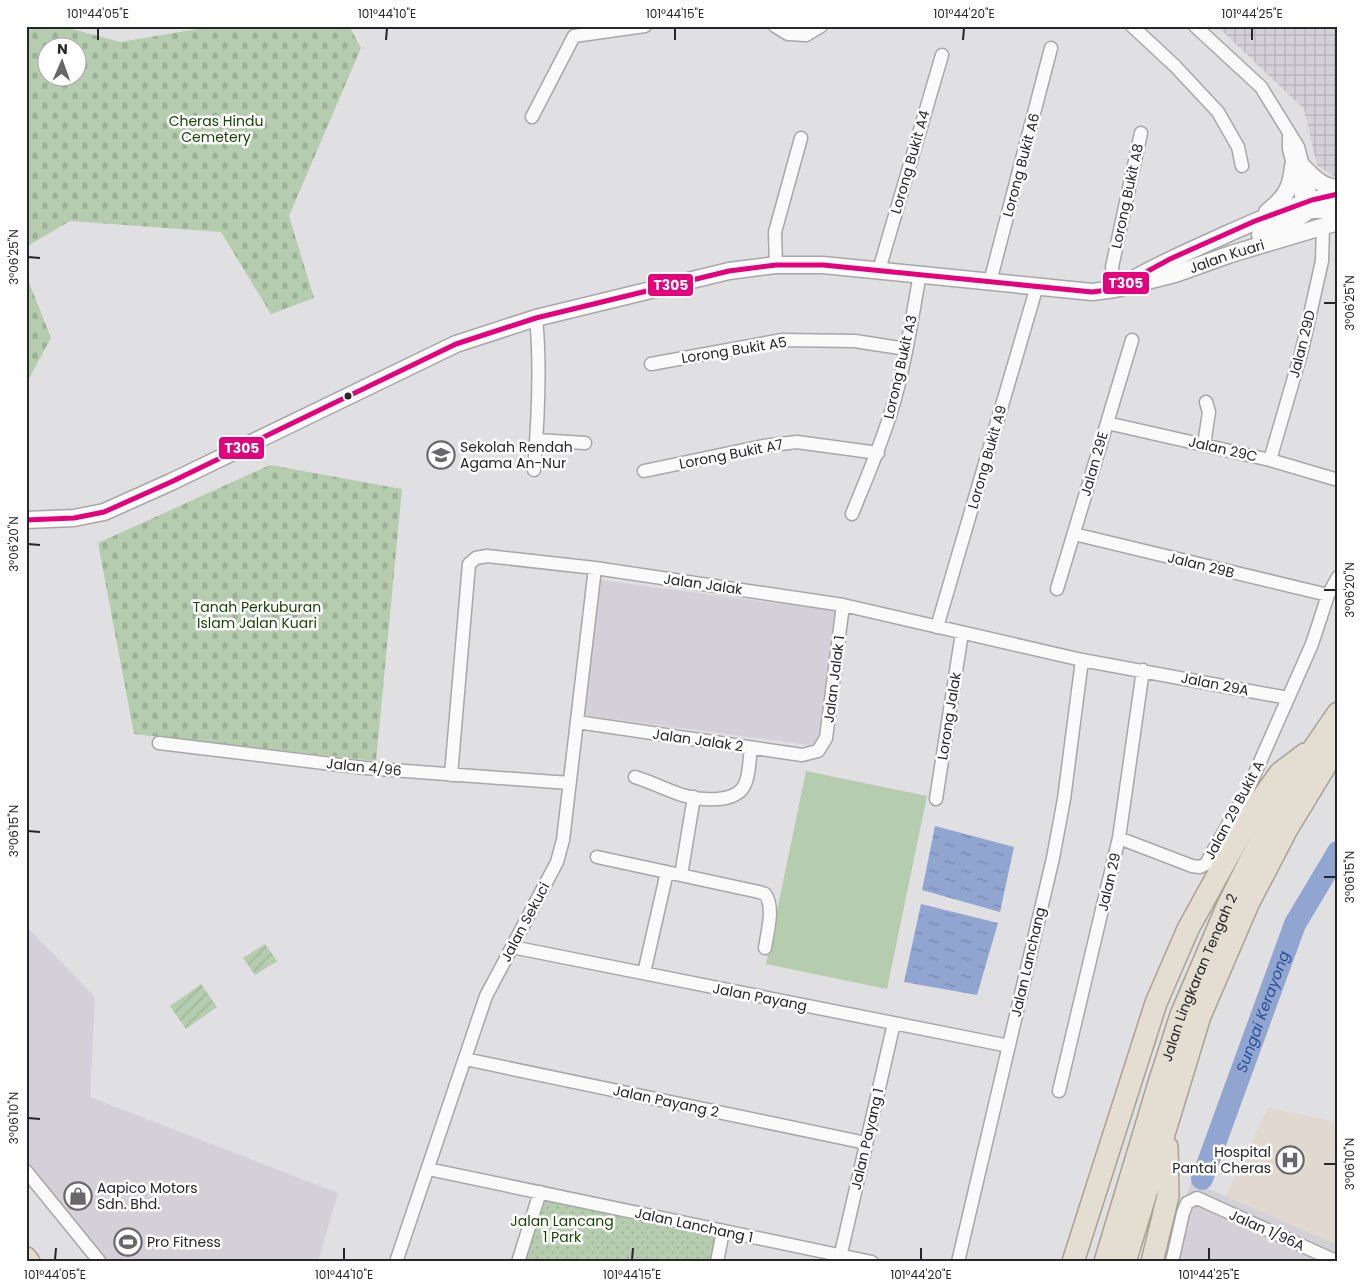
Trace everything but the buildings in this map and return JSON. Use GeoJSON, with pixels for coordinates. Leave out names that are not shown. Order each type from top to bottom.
{"type":"FeatureCollection","features":[{"type":"Feature","properties":{"kind":"highway","name":"Jalan Lingkaran Tengah 2"},"geometry":{"type":"LineString","coordinates":[[1105,1262],[1181,1015],[1227,907],[1272,818],[1314,748],[1338,713]]}},
{"type":"Feature","properties":{"kind":"highway","name":"Jalan Lingkaran Tengah 2"},"geometry":{"type":"LineString","coordinates":[[1125,1262],[1200,1016],[1248,904],[1287,829],[1338,745]]}},
{"type":"Feature","properties":{"kind":"highway"},"geometry":{"type":"LineString","coordinates":[[1073,1262],[1156,1003],[1188,929],[1253,811],[1280,773],[1314,748]]}},
{"type":"Feature","properties":{"kind":"highway"},"geometry":{"type":"LineString","coordinates":[[1152,1262],[1168,1196],[1166,1129]]}},
{"type":"Feature","properties":{"kind":"highway"},"geometry":{"type":"LineString","coordinates":[[26,1258],[29,1262]]}},
{"type":"Feature","properties":{"kind":"street"},"geometry":{"type":"LineString","coordinates":[[532,117],[574,36],[645,26]]}},
{"type":"Feature","properties":{"kind":"street"},"geometry":{"type":"LineString","coordinates":[[775,26],[788,34],[806,35],[821,26]]}},
{"type":"Feature","properties":{"kind":"street"},"geometry":{"type":"LineString","coordinates":[[1132,26],[1175,66],[1218,112],[1238,147],[1242,166]]}},
{"type":"Feature","properties":{"kind":"street"},"geometry":{"type":"LineString","coordinates":[[1195,26],[1262,87],[1298,147],[1298,167],[1308,204]]}},
{"type":"Feature","properties":{"kind":"street","name":"Lorong Bukit A6"},"geometry":{"type":"LineString","coordinates":[[990,282],[1051,48]]}},
{"type":"Feature","properties":{"kind":"street","name":"Lorong Bukit A4"},"geometry":{"type":"LineString","coordinates":[[879,270],[942,55]]}},
{"type":"Feature","properties":{"kind":"street","name":"Lorong Bukit A8"},"geometry":{"type":"LineString","coordinates":[[1116,289],[1112,267],[1141,133]]}},
{"type":"Feature","properties":{"kind":"street"},"geometry":{"type":"LineString","coordinates":[[776,265],[775,232],[801,138]]}},
{"type":"Feature","properties":{"kind":"street"},"geometry":{"type":"LineString","coordinates":[[1298,167],[1321,184],[1338,188]]}},
{"type":"Feature","properties":{"kind":"street"},"geometry":{"type":"LineString","coordinates":[[1255,222],[1281,200],[1287,192],[1298,167]]}},
{"type":"Feature","properties":{"kind":"street","name":"Jalan Kuari"},"geometry":{"type":"LineString","coordinates":[[1116,289],[1170,259],[1255,222],[1338,194]]}},
{"type":"Feature","properties":{"kind":"street"},"geometry":{"type":"LineString","coordinates":[[1308,204],[1338,210]]}},
{"type":"Feature","properties":{"kind":"street"},"geometry":{"type":"LineString","coordinates":[[1231,254],[1252,239],[1293,222],[1308,204]]}},
{"type":"Feature","properties":{"kind":"street","name":"Jalan Kuari"},"geometry":{"type":"LineString","coordinates":[[26,520],[74,518],[104,512],[171,482],[456,344],[536,318],[720,273],[776,265],[823,265],[1092,292],[1116,289],[1175,274],[1231,254],[1330,224]]}},
{"type":"Feature","properties":{"kind":"street","name":"Jalan 29D"},"geometry":{"type":"LineString","coordinates":[[1270,460],[1302,350],[1330,224]]}},
{"type":"Feature","properties":{"kind":"street","name":"Lorong Bukit A3"},"geometry":{"type":"LineString","coordinates":[[852,514],[878,453],[894,402],[920,274]]}},
{"type":"Feature","properties":{"kind":"street","name":"Lorong Bukit A9"},"geometry":{"type":"LineString","coordinates":[[937,627],[1037,286]]}},
{"type":"Feature","properties":{"kind":"street"},"geometry":{"type":"LineString","coordinates":[[534,470],[537,440],[538,339],[536,318]]}},
{"type":"Feature","properties":{"kind":"street","name":"Lorong Bukit A5"},"geometry":{"type":"LineString","coordinates":[[651,364],[782,340],[855,341],[906,349]]}},
{"type":"Feature","properties":{"kind":"street","name":"Jalan 29E"},"geometry":{"type":"LineString","coordinates":[[1057,588],[1132,340]]}},
{"type":"Feature","properties":{"kind":"street"},"geometry":{"type":"LineString","coordinates":[[1204,445],[1209,412],[1206,402]]}},
{"type":"Feature","properties":{"kind":"street","name":"Jalan 29C"},"geometry":{"type":"LineString","coordinates":[[1107,423],[1270,460],[1338,480]]}},
{"type":"Feature","properties":{"kind":"street"},"geometry":{"type":"LineString","coordinates":[[537,440],[585,443]]}},
{"type":"Feature","properties":{"kind":"street","name":"Lorong Bukit A7"},"geometry":{"type":"LineString","coordinates":[[644,471],[763,446],[797,442],[878,453]]}},
{"type":"Feature","properties":{"kind":"street","name":"Jalan 29B"},"geometry":{"type":"LineString","coordinates":[[1074,534],[1328,596]]}},
{"type":"Feature","properties":{"kind":"street","name":"Jalan Jalak"},"geometry":{"type":"LineString","coordinates":[[451,774],[469,564],[476,558],[487,556],[595,568],[843,605],[1082,660],[1143,670]]}},
{"type":"Feature","properties":{"kind":"street","name":"Jalan Sekuci"},"geometry":{"type":"LineString","coordinates":[[396,1262],[486,996],[556,862],[563,840],[595,568]]}},
{"type":"Feature","properties":{"kind":"street"},"geometry":{"type":"LineString","coordinates":[[1288,698],[1312,644],[1328,596],[1338,577]]}},
{"type":"Feature","properties":{"kind":"street","name":"Jalan Jalak 1"},"geometry":{"type":"LineString","coordinates":[[818,751],[826,738],[843,605]]}},
{"type":"Feature","properties":{"kind":"street","name":"Lorong Jalak"},"geometry":{"type":"LineString","coordinates":[[936,799],[962,633]]}},
{"type":"Feature","properties":{"kind":"street","name":"Jalan Lanchang"},"geometry":{"type":"LineString","coordinates":[[958,1262],[1053,858],[1064,799],[1082,660]]}},
{"type":"Feature","properties":{"kind":"street","name":"Jalan 29A"},"geometry":{"type":"LineString","coordinates":[[1143,670],[1288,698]]}},
{"type":"Feature","properties":{"kind":"street","name":"Jalan 29"},"geometry":{"type":"LineString","coordinates":[[1060,1091],[1119,838],[1143,670]]}},
{"type":"Feature","properties":{"kind":"street","name":"Jalan 29 Bukit A"},"geometry":{"type":"LineString","coordinates":[[1119,838],[1192,866],[1200,867],[1206,864],[1248,789],[1288,698]]}},
{"type":"Feature","properties":{"kind":"street","name":"Jalan Jalak 2"},"geometry":{"type":"LineString","coordinates":[[577,722],[802,755],[818,751]]}},
{"type":"Feature","properties":{"kind":"street","name":"Jalan 4/96"},"geometry":{"type":"LineString","coordinates":[[159,743],[365,768],[570,783]]}},
{"type":"Feature","properties":{"kind":"street"},"geometry":{"type":"LineString","coordinates":[[635,777],[694,798],[721,798],[739,792],[746,782],[751,748]]}},
{"type":"Feature","properties":{"kind":"street"},"geometry":{"type":"LineString","coordinates":[[681,875],[694,798]]}},
{"type":"Feature","properties":{"kind":"street"},"geometry":{"type":"LineString","coordinates":[[597,857],[765,894],[769,903],[770,913],[765,948]]}},
{"type":"Feature","properties":{"kind":"street"},"geometry":{"type":"LineString","coordinates":[[644,973],[667,872]]}},
{"type":"Feature","properties":{"kind":"street","name":"Jalan Payang"},"geometry":{"type":"LineString","coordinates":[[512,947],[1009,1046]]}},
{"type":"Feature","properties":{"kind":"street","name":"Jalan Payang 1"},"geometry":{"type":"LineString","coordinates":[[839,1258],[894,1024]]}},
{"type":"Feature","properties":{"kind":"street","name":"Jalan Payang 2"},"geometry":{"type":"LineString","coordinates":[[465,1059],[866,1142]]}},
{"type":"Feature","properties":{"kind":"street","name":"Jalan Lanchang 1"},"geometry":{"type":"LineString","coordinates":[[428,1169],[723,1231],[839,1258],[872,1262]]}},
{"type":"Feature","properties":{"kind":"street"},"geometry":{"type":"LineString","coordinates":[[26,1171],[100,1262]]}},
{"type":"Feature","properties":{"kind":"street"},"geometry":{"type":"LineString","coordinates":[[518,1262],[540,1192]]}},
{"type":"Feature","properties":{"kind":"street","name":"Jalan 1/96A"},"geometry":{"type":"LineString","coordinates":[[1172,1262],[1183,1213],[1187,1203],[1197,1198],[1324,1259],[1338,1262]]}},
{"type":"Feature","properties":{"kind":"street"},"geometry":{"type":"LineString","coordinates":[[717,1262],[723,1231]]}},
{"type":"Feature","properties":{"kind":"shaded area"},"geometry":{"type":"Polygon","coordinates":[[[1217,26],[1338,26],[1338,179],[1317,165],[1304,109],[1217,26]]]}},
{"type":"Feature","properties":{"kind":"shaded area"},"geometry":{"type":"Polygon","coordinates":[[[600,580],[835,611],[817,746],[582,715],[600,580]]]}},
{"type":"Feature","properties":{"kind":"shaded area"},"geometry":{"type":"Polygon","coordinates":[[[26,926],[95,997],[90,1097],[338,1193],[318,1262],[105,1262],[26,1162],[26,926]]]}},
{"type":"Feature","properties":{"kind":"shaded area","name":"Hospital Pantai Cheras"},"geometry":{"type":"Polygon","coordinates":[[[1268,1107],[1338,1123],[1338,1245],[1226,1196],[1268,1107]]]}},
{"type":"Feature","properties":{"kind":"shaded area"},"geometry":{"type":"Polygon","coordinates":[[[1191,1181],[1338,1245],[1338,1262],[1167,1262],[1191,1181]]]}},
{"type":"Feature","properties":{"kind":"green space","name":"Cheras Hindu Cemetery"},"geometry":{"type":"Polygon","coordinates":[[[26,26],[61,26],[120,42],[216,26],[349,26],[361,48],[289,216],[314,298],[271,314],[221,232],[70,221],[26,247],[26,26]]]}},
{"type":"Feature","properties":{"kind":"green space"},"geometry":{"type":"Polygon","coordinates":[[[26,275],[51,338],[26,384],[26,275]]]}},
{"type":"Feature","properties":{"kind":"green space","name":"Tanah Perkuburan Islam Jalan Kuari"},"geometry":{"type":"Polygon","coordinates":[[[270,465],[402,489],[376,761],[134,734],[98,543],[270,465]]]}},
{"type":"Feature","properties":{"kind":"green space"},"geometry":{"type":"Polygon","coordinates":[[[806,771],[927,796],[887,989],[766,964],[806,771]]]}},
{"type":"Feature","properties":{"kind":"green space"},"geometry":{"type":"Polygon","coordinates":[[[265,944],[277,961],[255,975],[243,958],[265,944]]]}},
{"type":"Feature","properties":{"kind":"green space"},"geometry":{"type":"Polygon","coordinates":[[[201,984],[217,1007],[186,1029],[170,1006],[201,984]]]}},
{"type":"Feature","properties":{"kind":"green space","name":"Jalan Lancang 1 Park"},"geometry":{"type":"Polygon","coordinates":[[[540,1192],[723,1231],[717,1262],[518,1262],[540,1192]]]}},
{"type":"Feature","properties":{"kind":"water"},"geometry":{"type":"Polygon","coordinates":[[[935,826],[1014,847],[1000,912],[922,890],[935,826]]]}},
{"type":"Feature","properties":{"kind":"water"},"geometry":{"type":"Polygon","coordinates":[[[921,904],[998,923],[977,995],[904,982],[921,904]]]}},
{"type":"Feature","properties":{"kind":"waterway","name":"Sungai Kerayong"},"geometry":{"type":"LineString","coordinates":[[1202,1179],[1295,924],[1338,852]]}},
{"type":"Feature","properties":{"kind":"transit line","name":"T305"},"geometry":{"type":"LineString","coordinates":[[26,520],[74,518],[104,512],[171,482],[456,344],[536,318],[729,271],[776,265],[823,265],[1092,292],[1115,289],[1170,259],[1255,221],[1312,200],[1338,194]]}},
{"type":"Feature","properties":{"kind":"place","name":"Sekolah Rendah Agama An-Nur"},"geometry":{"type":"Point","coordinates":[441,455]}},
{"type":"Feature","properties":{"kind":"place","name":"Hospital Pantai Cheras"},"geometry":{"type":"Point","coordinates":[1290,1160]}},
{"type":"Feature","properties":{"kind":"place","name":"Aapico Motors Sdn. Bhd."},"geometry":{"type":"Point","coordinates":[78,1196]}},
{"type":"Feature","properties":{"kind":"place","name":"Pro Fitness"},"geometry":{"type":"Point","coordinates":[128,1242]}}]}
